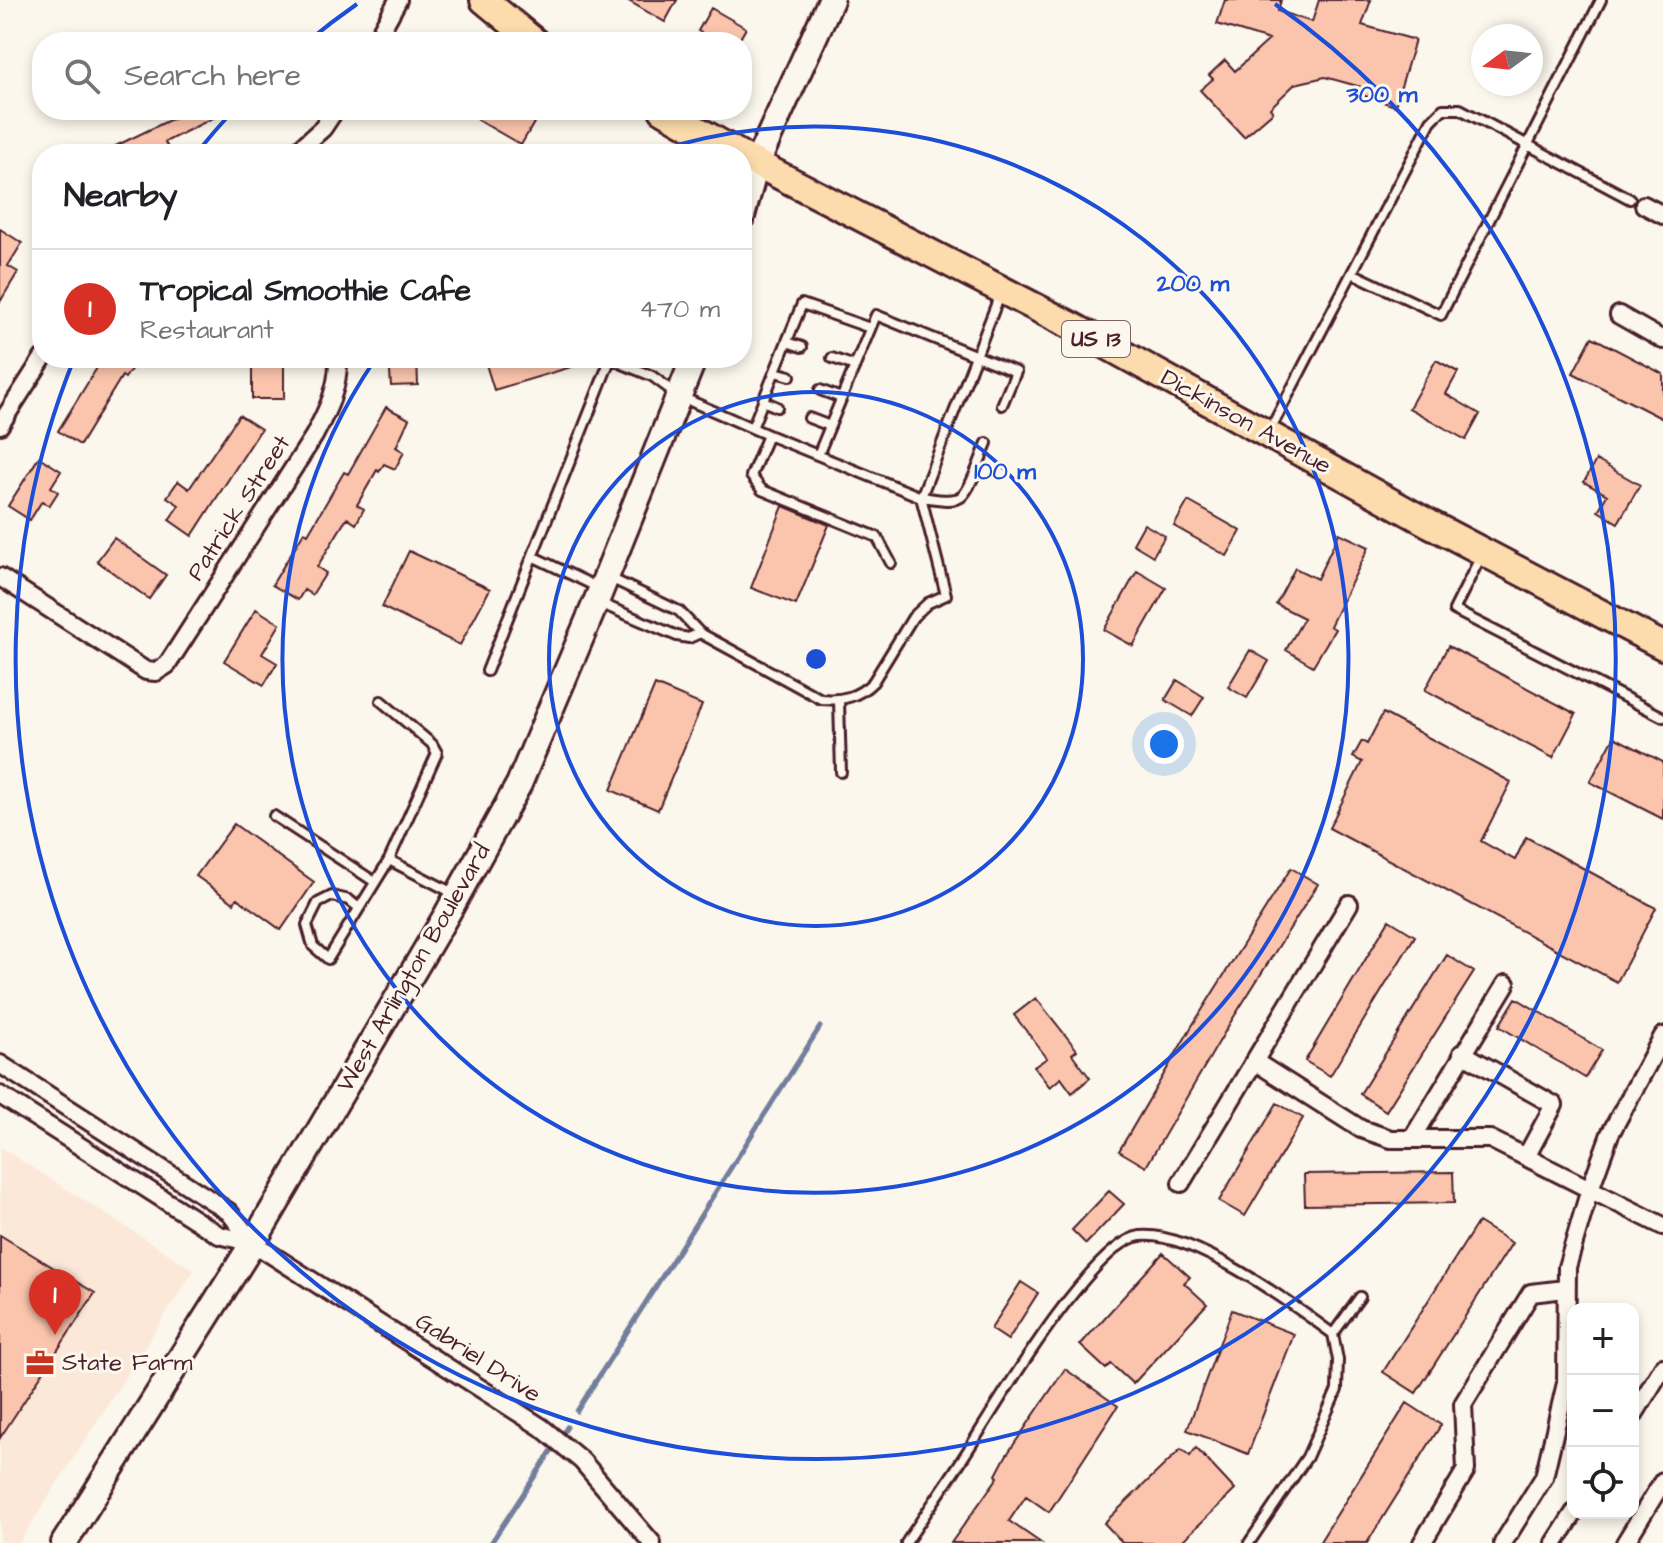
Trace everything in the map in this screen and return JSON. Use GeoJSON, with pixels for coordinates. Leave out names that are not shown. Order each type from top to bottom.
{"type":"FeatureCollection","features":[{"type":"Feature","properties":{"kind":"main road"},"geometry":{"type":"LineString","coordinates":[[484,0],[523,32]]}},
{"type":"Feature","properties":{"kind":"main road"},"geometry":{"type":"LineString","coordinates":[[752,147],[831,0]]}},
{"type":"Feature","properties":{"kind":"main road","name":"Dickinson Avenue"},"geometry":{"type":"LineString","coordinates":[[682,120],[724,144]]}},
{"type":"Feature","properties":{"kind":"main road","name":"Dickinson Avenue"},"geometry":{"type":"LineString","coordinates":[[752,161],[1072,326],[1483,552],[1663,646]]}},
{"type":"Feature","properties":{"kind":"main road","name":"West Arlington Boulevard"},"geometry":{"type":"LineString","coordinates":[[64,1543],[253,1243],[519,784],[602,589],[690,368]]}},
{"type":"Feature","properties":{"kind":"street"},"geometry":{"type":"LineString","coordinates":[[380,32],[398,0]]}},
{"type":"Feature","properties":{"kind":"street"},"geometry":{"type":"LineString","coordinates":[[305,144],[328,120]]}},
{"type":"Feature","properties":{"kind":"street"},"geometry":{"type":"LineString","coordinates":[[1637,202],[1663,215]]}},
{"type":"Feature","properties":{"kind":"street"},"geometry":{"type":"LineString","coordinates":[[1619,315],[1663,340]]}},
{"type":"Feature","properties":{"kind":"street"},"geometry":{"type":"LineString","coordinates":[[0,425],[37,368]]}},
{"type":"Feature","properties":{"kind":"street","name":"Patrick Street"},"geometry":{"type":"LineString","coordinates":[[0,577],[146,671],[156,672],[167,665],[314,436],[329,408],[337,368]]}},
{"type":"Feature","properties":{"kind":"street"},"geometry":{"type":"LineString","coordinates":[[1181,1183],[1349,904]]}},
{"type":"Feature","properties":{"kind":"street"},"geometry":{"type":"LineString","coordinates":[[1412,1139],[1506,984]]}},
{"type":"Feature","properties":{"kind":"street"},"geometry":{"type":"LineString","coordinates":[[1508,1541],[1544,1477],[1566,1383],[1567,1267],[1590,1189],[1610,1134],[1663,1036]]}},
{"type":"Feature","properties":{"kind":"street"},"geometry":{"type":"LineString","coordinates":[[1462,1053],[1554,1105],[1526,1157]]}},
{"type":"Feature","properties":{"kind":"street"},"geometry":{"type":"LineString","coordinates":[[1254,1061],[1361,1129],[1391,1139],[1490,1139],[1663,1226]]}},
{"type":"Feature","properties":{"kind":"street"},"geometry":{"type":"LineString","coordinates":[[0,1064],[229,1212],[253,1243]]}},
{"type":"Feature","properties":{"kind":"street"},"geometry":{"type":"LineString","coordinates":[[0,1095],[219,1235],[253,1243]]}},
{"type":"Feature","properties":{"kind":"street","name":"Gabriel Drive"},"geometry":{"type":"LineString","coordinates":[[253,1243],[541,1427],[582,1461],[652,1543]]}},
{"type":"Feature","properties":{"kind":"street"},"geometry":{"type":"LineString","coordinates":[[1422,1543],[1466,1470],[1463,1404],[1531,1293],[1565,1289]]}},
{"type":"Feature","properties":{"kind":"street"},"geometry":{"type":"LineString","coordinates":[[1639,1406],[1663,1367]]}},
{"type":"Feature","properties":{"kind":"street"},"geometry":{"type":"LineString","coordinates":[[1625,1543],[1663,1481]]}},
{"type":"Feature","properties":{"kind":"street"},"geometry":{"type":"LineString","coordinates":[[1555,1543],[1570,1519]]}},
{"type":"Feature","properties":{"kind":"lane"},"geometry":{"type":"LineString","coordinates":[[1352,273],[1441,315],[1601,0]]}},
{"type":"Feature","properties":{"kind":"lane"},"geometry":{"type":"LineString","coordinates":[[1268,435],[1431,121],[1443,109],[1460,109],[1637,202]]}},
{"type":"Feature","properties":{"kind":"lane"},"geometry":{"type":"LineString","coordinates":[[602,589],[679,611],[700,633],[821,699],[839,701],[865,690],[913,617],[928,603],[946,595],[921,497],[1001,291]]}},
{"type":"Feature","properties":{"kind":"lane"},"geometry":{"type":"LineString","coordinates":[[752,428],[802,304],[870,328]]}},
{"type":"Feature","properties":{"kind":"lane"},"geometry":{"type":"LineString","coordinates":[[818,455],[876,315],[1016,372],[1002,405]]}},
{"type":"Feature","properties":{"kind":"lane"},"geometry":{"type":"LineString","coordinates":[[787,342],[802,347]]}},
{"type":"Feature","properties":{"kind":"lane"},"geometry":{"type":"LineString","coordinates":[[832,358],[855,366]]}},
{"type":"Feature","properties":{"kind":"lane"},"geometry":{"type":"LineString","coordinates":[[487,671],[606,368]]}},
{"type":"Feature","properties":{"kind":"lane"},"geometry":{"type":"LineString","coordinates":[[632,368],[652,376],[679,396],[921,497],[961,497],[968,488],[987,443]]}},
{"type":"Feature","properties":{"kind":"lane"},"geometry":{"type":"LineString","coordinates":[[775,372],[790,376]]}},
{"type":"Feature","properties":{"kind":"lane"},"geometry":{"type":"LineString","coordinates":[[820,390],[841,398]]}},
{"type":"Feature","properties":{"kind":"lane"},"geometry":{"type":"LineString","coordinates":[[763,401],[777,407]]}},
{"type":"Feature","properties":{"kind":"lane"},"geometry":{"type":"LineString","coordinates":[[809,418],[830,426]]}},
{"type":"Feature","properties":{"kind":"lane"},"geometry":{"type":"LineString","coordinates":[[768,435],[751,476],[762,490],[877,537],[891,563]]}},
{"type":"Feature","properties":{"kind":"lane"},"geometry":{"type":"LineString","coordinates":[[1483,552],[1454,610],[1663,717]]}},
{"type":"Feature","properties":{"kind":"lane"},"geometry":{"type":"LineString","coordinates":[[534,557],[602,589],[677,636],[689,638],[700,633]]}},
{"type":"Feature","properties":{"kind":"lane"},"geometry":{"type":"LineString","coordinates":[[359,908],[349,900],[332,896],[318,903],[307,925],[313,946],[328,959],[389,860],[437,753],[432,744],[381,701]]}},
{"type":"Feature","properties":{"kind":"lane"},"geometry":{"type":"LineString","coordinates":[[839,701],[841,772]]}},
{"type":"Feature","properties":{"kind":"lane"},"geometry":{"type":"LineString","coordinates":[[274,816],[375,882]]}},
{"type":"Feature","properties":{"kind":"lane"},"geometry":{"type":"LineString","coordinates":[[389,860],[457,895]]}},
{"type":"Feature","properties":{"kind":"lane"},"geometry":{"type":"LineString","coordinates":[[906,1543],[1015,1374],[1076,1289],[1108,1255],[1138,1236],[1173,1239],[1231,1266],[1333,1334],[1338,1360],[1337,1390],[1307,1457],[1249,1543]]}},
{"type":"Feature","properties":{"kind":"lane"},"geometry":{"type":"LineString","coordinates":[[1333,1334],[1360,1297]]}},
{"type":"Feature","properties":{"kind":"shaded area"},"geometry":{"type":"Polygon","coordinates":[[[0,1147],[194,1270],[19,1543],[0,1543],[0,1147]]]}},
{"type":"Feature","properties":{"kind":"building"},"geometry":{"type":"Polygon","coordinates":[[[627,0],[677,0],[665,22],[627,0]]]}},
{"type":"Feature","properties":{"kind":"building"},"geometry":{"type":"Polygon","coordinates":[[[1225,0],[1281,0],[1278,11],[1312,22],[1319,0],[1371,0],[1362,25],[1415,40],[1395,106],[1359,94],[1361,87],[1325,77],[1295,84],[1270,108],[1273,112],[1244,137],[1200,90],[1213,79],[1209,75],[1225,60],[1235,71],[1269,40],[1217,24],[1225,0]]]}},
{"type":"Feature","properties":{"kind":"building"},"geometry":{"type":"Polygon","coordinates":[[[711,8],[746,28],[744,32],[698,31],[711,8]]]}},
{"type":"Feature","properties":{"kind":"building"},"geometry":{"type":"Polygon","coordinates":[[[170,120],[209,120],[166,144],[120,144],[170,120]]]}},
{"type":"Feature","properties":{"kind":"building"},"geometry":{"type":"Polygon","coordinates":[[[478,120],[535,121],[519,144],[478,120]]]}},
{"type":"Feature","properties":{"kind":"building"},"geometry":{"type":"Polygon","coordinates":[[[0,229],[22,243],[8,266],[18,272],[0,302],[0,229]]]}},
{"type":"Feature","properties":{"kind":"building"},"geometry":{"type":"Polygon","coordinates":[[[1592,337],[1663,374],[1663,419],[1573,373],[1592,337]]]}},
{"type":"Feature","properties":{"kind":"building"},"geometry":{"type":"Polygon","coordinates":[[[1436,360],[1458,372],[1446,394],[1480,414],[1466,440],[1409,408],[1436,360]]]}},
{"type":"Feature","properties":{"kind":"building"},"geometry":{"type":"Polygon","coordinates":[[[97,368],[132,368],[125,378],[122,376],[80,445],[58,431],[97,368]]]}},
{"type":"Feature","properties":{"kind":"building"},"geometry":{"type":"Polygon","coordinates":[[[252,368],[284,368],[284,399],[252,399],[252,368]]]}},
{"type":"Feature","properties":{"kind":"building"},"geometry":{"type":"Polygon","coordinates":[[[390,368],[417,368],[418,385],[391,386],[390,368]]]}},
{"type":"Feature","properties":{"kind":"building"},"geometry":{"type":"Polygon","coordinates":[[[487,368],[568,368],[494,390],[487,368]]]}},
{"type":"Feature","properties":{"kind":"building"},"geometry":{"type":"Polygon","coordinates":[[[386,407],[409,419],[396,447],[404,452],[395,469],[384,464],[379,472],[377,470],[357,505],[364,509],[356,524],[347,518],[317,567],[326,573],[312,595],[304,590],[298,600],[272,585],[304,532],[308,534],[344,472],[348,474],[386,407]]]}},
{"type":"Feature","properties":{"kind":"building"},"geometry":{"type":"Polygon","coordinates":[[[239,415],[261,429],[192,536],[169,520],[179,505],[167,497],[178,481],[189,489],[239,415]]]}},
{"type":"Feature","properties":{"kind":"building"},"geometry":{"type":"Polygon","coordinates":[[[39,457],[61,471],[51,487],[58,492],[49,506],[42,501],[30,520],[8,506],[39,457]]]}},
{"type":"Feature","properties":{"kind":"building"},"geometry":{"type":"Polygon","coordinates":[[[1596,460],[1640,485],[1618,523],[1598,511],[1607,495],[1584,482],[1596,460]]]}},
{"type":"Feature","properties":{"kind":"building"},"geometry":{"type":"Polygon","coordinates":[[[1188,501],[1241,531],[1227,556],[1174,526],[1188,501]]]}},
{"type":"Feature","properties":{"kind":"building"},"geometry":{"type":"Polygon","coordinates":[[[783,506],[829,525],[796,605],[751,588],[783,506]]]}},
{"type":"Feature","properties":{"kind":"building"},"geometry":{"type":"Polygon","coordinates":[[[1144,524],[1165,536],[1153,556],[1133,544],[1144,524]]]}},
{"type":"Feature","properties":{"kind":"building"},"geometry":{"type":"Polygon","coordinates":[[[1339,533],[1369,547],[1330,626],[1335,629],[1313,666],[1286,650],[1304,618],[1276,604],[1295,568],[1317,579],[1339,533]]]}},
{"type":"Feature","properties":{"kind":"building"},"geometry":{"type":"Polygon","coordinates":[[[114,538],[166,575],[149,599],[97,561],[114,538]]]}},
{"type":"Feature","properties":{"kind":"building"},"geometry":{"type":"Polygon","coordinates":[[[409,551],[490,589],[460,645],[382,607],[409,551]]]}},
{"type":"Feature","properties":{"kind":"building"},"geometry":{"type":"Polygon","coordinates":[[[1137,571],[1166,588],[1133,646],[1104,630],[1137,571]]]}},
{"type":"Feature","properties":{"kind":"building"},"geometry":{"type":"Polygon","coordinates":[[[256,609],[280,624],[262,654],[277,663],[264,685],[224,661],[256,609]]]}},
{"type":"Feature","properties":{"kind":"building"},"geometry":{"type":"Polygon","coordinates":[[[1448,646],[1576,714],[1553,758],[1425,690],[1448,646]]]}},
{"type":"Feature","properties":{"kind":"building"},"geometry":{"type":"Polygon","coordinates":[[[1250,650],[1269,661],[1247,698],[1228,687],[1250,650]]]}},
{"type":"Feature","properties":{"kind":"building"},"geometry":{"type":"Polygon","coordinates":[[[1177,680],[1204,697],[1192,716],[1165,700],[1177,680]]]}},
{"type":"Feature","properties":{"kind":"building"},"geometry":{"type":"Polygon","coordinates":[[[655,685],[702,705],[658,810],[611,790],[655,685]]]}},
{"type":"Feature","properties":{"kind":"building"},"geometry":{"type":"Polygon","coordinates":[[[1383,713],[1511,782],[1481,841],[1515,860],[1526,837],[1656,908],[1617,982],[1329,828],[1362,762],[1353,757],[1362,741],[1367,744],[1383,713]]]}},
{"type":"Feature","properties":{"kind":"building"},"geometry":{"type":"Polygon","coordinates":[[[1614,737],[1663,762],[1663,819],[1590,782],[1614,737]]]}},
{"type":"Feature","properties":{"kind":"building"},"geometry":{"type":"Polygon","coordinates":[[[234,824],[314,882],[281,930],[237,898],[234,903],[196,876],[234,824]]]}},
{"type":"Feature","properties":{"kind":"building"},"geometry":{"type":"Polygon","coordinates":[[[1291,868],[1318,884],[1230,1023],[1146,1167],[1119,1151],[1192,1026],[1291,868]]]}},
{"type":"Feature","properties":{"kind":"building"},"geometry":{"type":"Polygon","coordinates":[[[1389,920],[1415,936],[1330,1076],[1305,1061],[1389,920]]]}},
{"type":"Feature","properties":{"kind":"building"},"geometry":{"type":"Polygon","coordinates":[[[1447,955],[1474,972],[1386,1111],[1360,1094],[1447,955]]]}},
{"type":"Feature","properties":{"kind":"building"},"geometry":{"type":"Polygon","coordinates":[[[1036,998],[1077,1050],[1072,1054],[1090,1078],[1072,1093],[1061,1078],[1050,1087],[1034,1067],[1047,1058],[1014,1015],[1036,998]]]}},
{"type":"Feature","properties":{"kind":"building"},"geometry":{"type":"Polygon","coordinates":[[[1516,998],[1602,1050],[1585,1078],[1499,1026],[1516,998]]]}},
{"type":"Feature","properties":{"kind":"building"},"geometry":{"type":"Polygon","coordinates":[[[1277,1103],[1303,1118],[1245,1216],[1219,1201],[1277,1103]]]}},
{"type":"Feature","properties":{"kind":"building"},"geometry":{"type":"Polygon","coordinates":[[[1453,1172],[1454,1203],[1305,1205],[1304,1174],[1453,1172]]]}},
{"type":"Feature","properties":{"kind":"building"},"geometry":{"type":"Polygon","coordinates":[[[1109,1191],[1124,1204],[1086,1244],[1072,1230],[1109,1191]]]}},
{"type":"Feature","properties":{"kind":"building"},"geometry":{"type":"Polygon","coordinates":[[[1478,1222],[1512,1243],[1416,1393],[1383,1372],[1478,1222]]]}},
{"type":"Feature","properties":{"kind":"building"},"geometry":{"type":"Polygon","coordinates":[[[0,1235],[95,1293],[0,1438],[0,1235]]]}},
{"type":"Feature","properties":{"kind":"building"},"geometry":{"type":"Polygon","coordinates":[[[1163,1253],[1190,1277],[1184,1283],[1207,1304],[1133,1384],[1111,1364],[1106,1369],[1080,1345],[1163,1253]]]}},
{"type":"Feature","properties":{"kind":"building"},"geometry":{"type":"Polygon","coordinates":[[[1021,1282],[1038,1293],[1008,1340],[991,1329],[1021,1282]]]}},
{"type":"Feature","properties":{"kind":"building"},"geometry":{"type":"Polygon","coordinates":[[[1232,1310],[1294,1334],[1248,1454],[1187,1430],[1232,1310]]]}},
{"type":"Feature","properties":{"kind":"building"},"geometry":{"type":"Polygon","coordinates":[[[1065,1369],[1118,1406],[1049,1512],[1026,1496],[1009,1521],[1041,1543],[951,1543],[998,1477],[996,1475],[1006,1456],[1065,1369]]]}},
{"type":"Feature","properties":{"kind":"building"},"geometry":{"type":"Polygon","coordinates":[[[1407,1403],[1441,1425],[1367,1543],[1319,1543],[1407,1403]]]}},
{"type":"Feature","properties":{"kind":"building"},"geometry":{"type":"Polygon","coordinates":[[[1196,1448],[1235,1490],[1180,1543],[1123,1543],[1104,1523],[1181,1449],[1190,1456],[1196,1448]]]}},
{"type":"Feature","properties":{"kind":"waterway"},"geometry":{"type":"LineString","coordinates":[[577,1411],[820,1027]]}},
{"type":"Feature","properties":{"kind":"waterway"},"geometry":{"type":"LineString","coordinates":[[491,1543],[567,1427]]}},
{"type":"Feature","properties":{"kind":"place","name":"Tropical Smoothie Cafe"},"geometry":{"type":"Point","coordinates":[55,1335]}},
{"type":"Feature","properties":{"kind":"place","name":"State Farm"},"geometry":{"type":"Point","coordinates":[40,1363]}}]}
